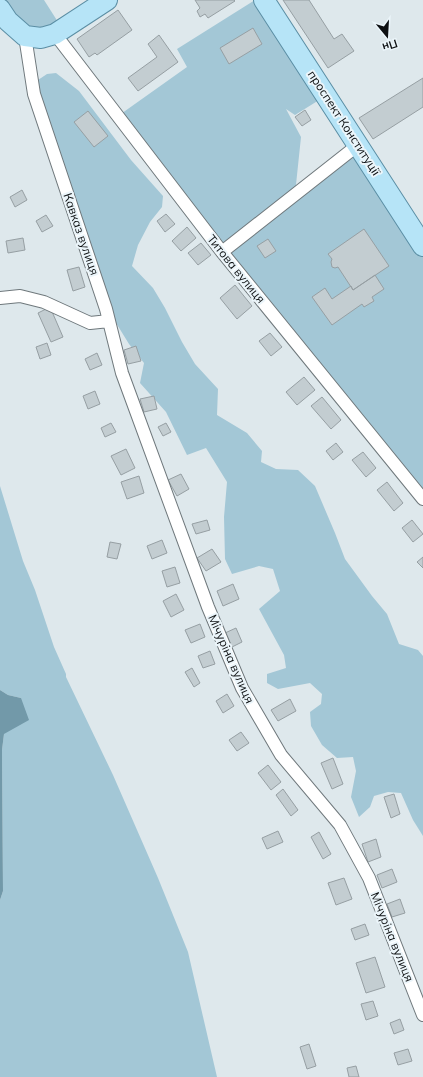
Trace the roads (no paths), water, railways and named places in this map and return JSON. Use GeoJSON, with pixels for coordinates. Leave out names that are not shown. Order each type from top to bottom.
{"type":"FeatureCollection","features":[{"type":"Feature","properties":{"kind":"main road"},"geometry":{"type":"LineString","coordinates":[[0,9],[8,21],[25,36],[41,38],[55,34],[107,0]]}},
{"type":"Feature","properties":{"kind":"main road","name":"проспект Конституції"},"geometry":{"type":"LineString","coordinates":[[264,0],[423,246]]}},
{"type":"Feature","properties":{"kind":"street","name":"Титова вулиця"},"geometry":{"type":"LineString","coordinates":[[55,34],[222,252],[423,499]]}},
{"type":"Feature","properties":{"kind":"street","name":"Кавказ вулиця"},"geometry":{"type":"LineString","coordinates":[[25,36],[34,94],[105,305],[109,321]]}},
{"type":"Feature","properties":{"kind":"street"},"geometry":{"type":"LineString","coordinates":[[222,252],[358,144]]}},
{"type":"Feature","properties":{"kind":"street"},"geometry":{"type":"LineString","coordinates":[[0,298],[20,296],[44,302],[90,323],[109,321]]}},
{"type":"Feature","properties":{"kind":"street","name":"Мічуріна вулиця"},"geometry":{"type":"LineString","coordinates":[[109,321],[122,373],[208,607],[242,688],[281,755],[340,825],[369,878],[423,1015]]}}]}
